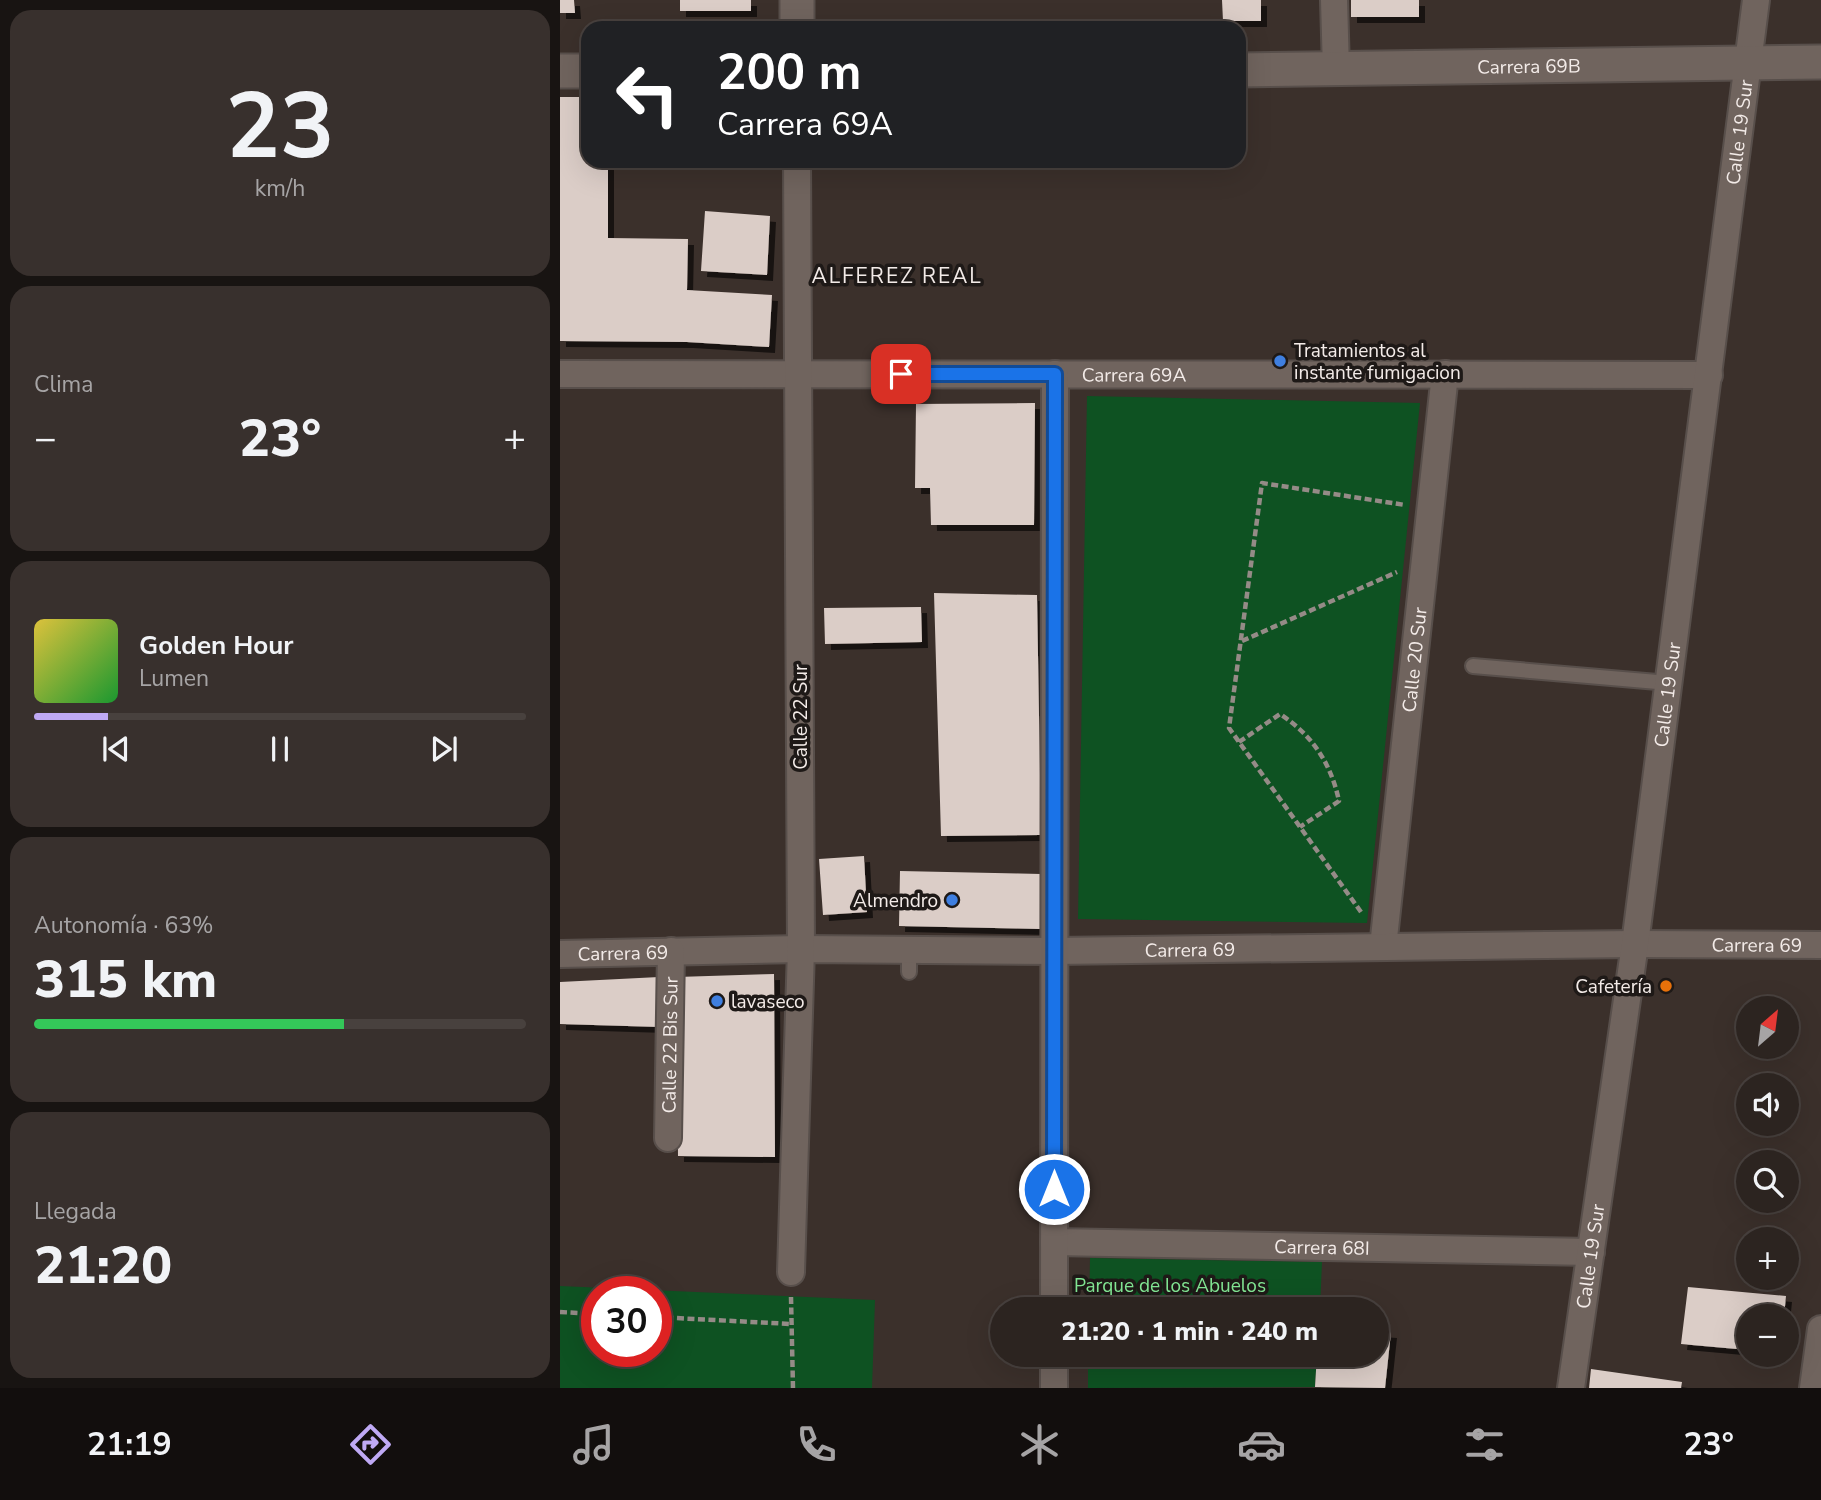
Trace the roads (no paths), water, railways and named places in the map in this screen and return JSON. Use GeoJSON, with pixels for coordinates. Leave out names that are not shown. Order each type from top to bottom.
{"type":"FeatureCollection","features":[{"type":"Feature","properties":{"kind":"street"},"geometry":{"type":"LineString","coordinates":[[797,0],[797,21]]}},
{"type":"Feature","properties":{"kind":"street"},"geometry":{"type":"LineString","coordinates":[[1335,0],[1336,70]]}},
{"type":"Feature","properties":{"kind":"street","name":"Calle 19 Sur"},"geometry":{"type":"LineString","coordinates":[[1571,1388],[1635,944],[1756,0]]}},
{"type":"Feature","properties":{"kind":"street","name":"Carrera 69B"},"geometry":{"type":"LineString","coordinates":[[1246,70],[1821,62]]}},
{"type":"Feature","properties":{"kind":"street"},"geometry":{"type":"LineString","coordinates":[[560,71],[581,71]]}},
{"type":"Feature","properties":{"kind":"street","name":"Calle 22 Sur"},"geometry":{"type":"LineString","coordinates":[[791,1272],[801,949],[797,168]]}},
{"type":"Feature","properties":{"kind":"street","name":"Carrera 69A"},"geometry":{"type":"LineString","coordinates":[[560,374],[1709,375]]}},
{"type":"Feature","properties":{"kind":"street"},"geometry":{"type":"LineString","coordinates":[[1054,1297],[1055,374]]}},
{"type":"Feature","properties":{"kind":"street","name":"Calle 20 Sur"},"geometry":{"type":"LineString","coordinates":[[1383,947],[1445,374]]}},
{"type":"Feature","properties":{"kind":"street","name":"Carrera 69"},"geometry":{"type":"LineString","coordinates":[[560,954],[801,949],[909,961],[1054,951],[1635,944],[1821,945]]}},
{"type":"Feature","properties":{"kind":"street","name":"Calle 22 Bis Sur"},"geometry":{"type":"LineString","coordinates":[[668,1138],[671,951]]}},
{"type":"Feature","properties":{"kind":"street","name":"Carrera 68I"},"geometry":{"type":"LineString","coordinates":[[1054,1242],[1591,1252]]}},
{"type":"Feature","properties":{"kind":"street"},"geometry":{"type":"LineString","coordinates":[[1813,1388],[1821,1329]]}},
{"type":"Feature","properties":{"kind":"street"},"geometry":{"type":"LineString","coordinates":[[1054,1367],[1054,1388]]}},
{"type":"Feature","properties":{"kind":"lane"},"geometry":{"type":"LineString","coordinates":[[1473,666],[1669,683]]}},
{"type":"Feature","properties":{"kind":"place","name":"Tratamientos al instante fumigacion"},"geometry":{"type":"Point","coordinates":[1280,361]}},
{"type":"Feature","properties":{"kind":"place","name":"Almendro"},"geometry":{"type":"Point","coordinates":[952,900]}},
{"type":"Feature","properties":{"kind":"place","name":"Cafetería"},"geometry":{"type":"Point","coordinates":[1666,986]}},
{"type":"Feature","properties":{"kind":"place","name":"lavaseco"},"geometry":{"type":"Point","coordinates":[717,1001]}},
{"type":"Feature","properties":{"kind":"district","name":"ALFEREZ REAL"},"geometry":{"type":"Point","coordinates":[897,276]}},
{"type":"Feature","properties":{"kind":"park label","name":"Parque de los Abuelos"},"geometry":{"type":"Point","coordinates":[1170,1285]}}]}
